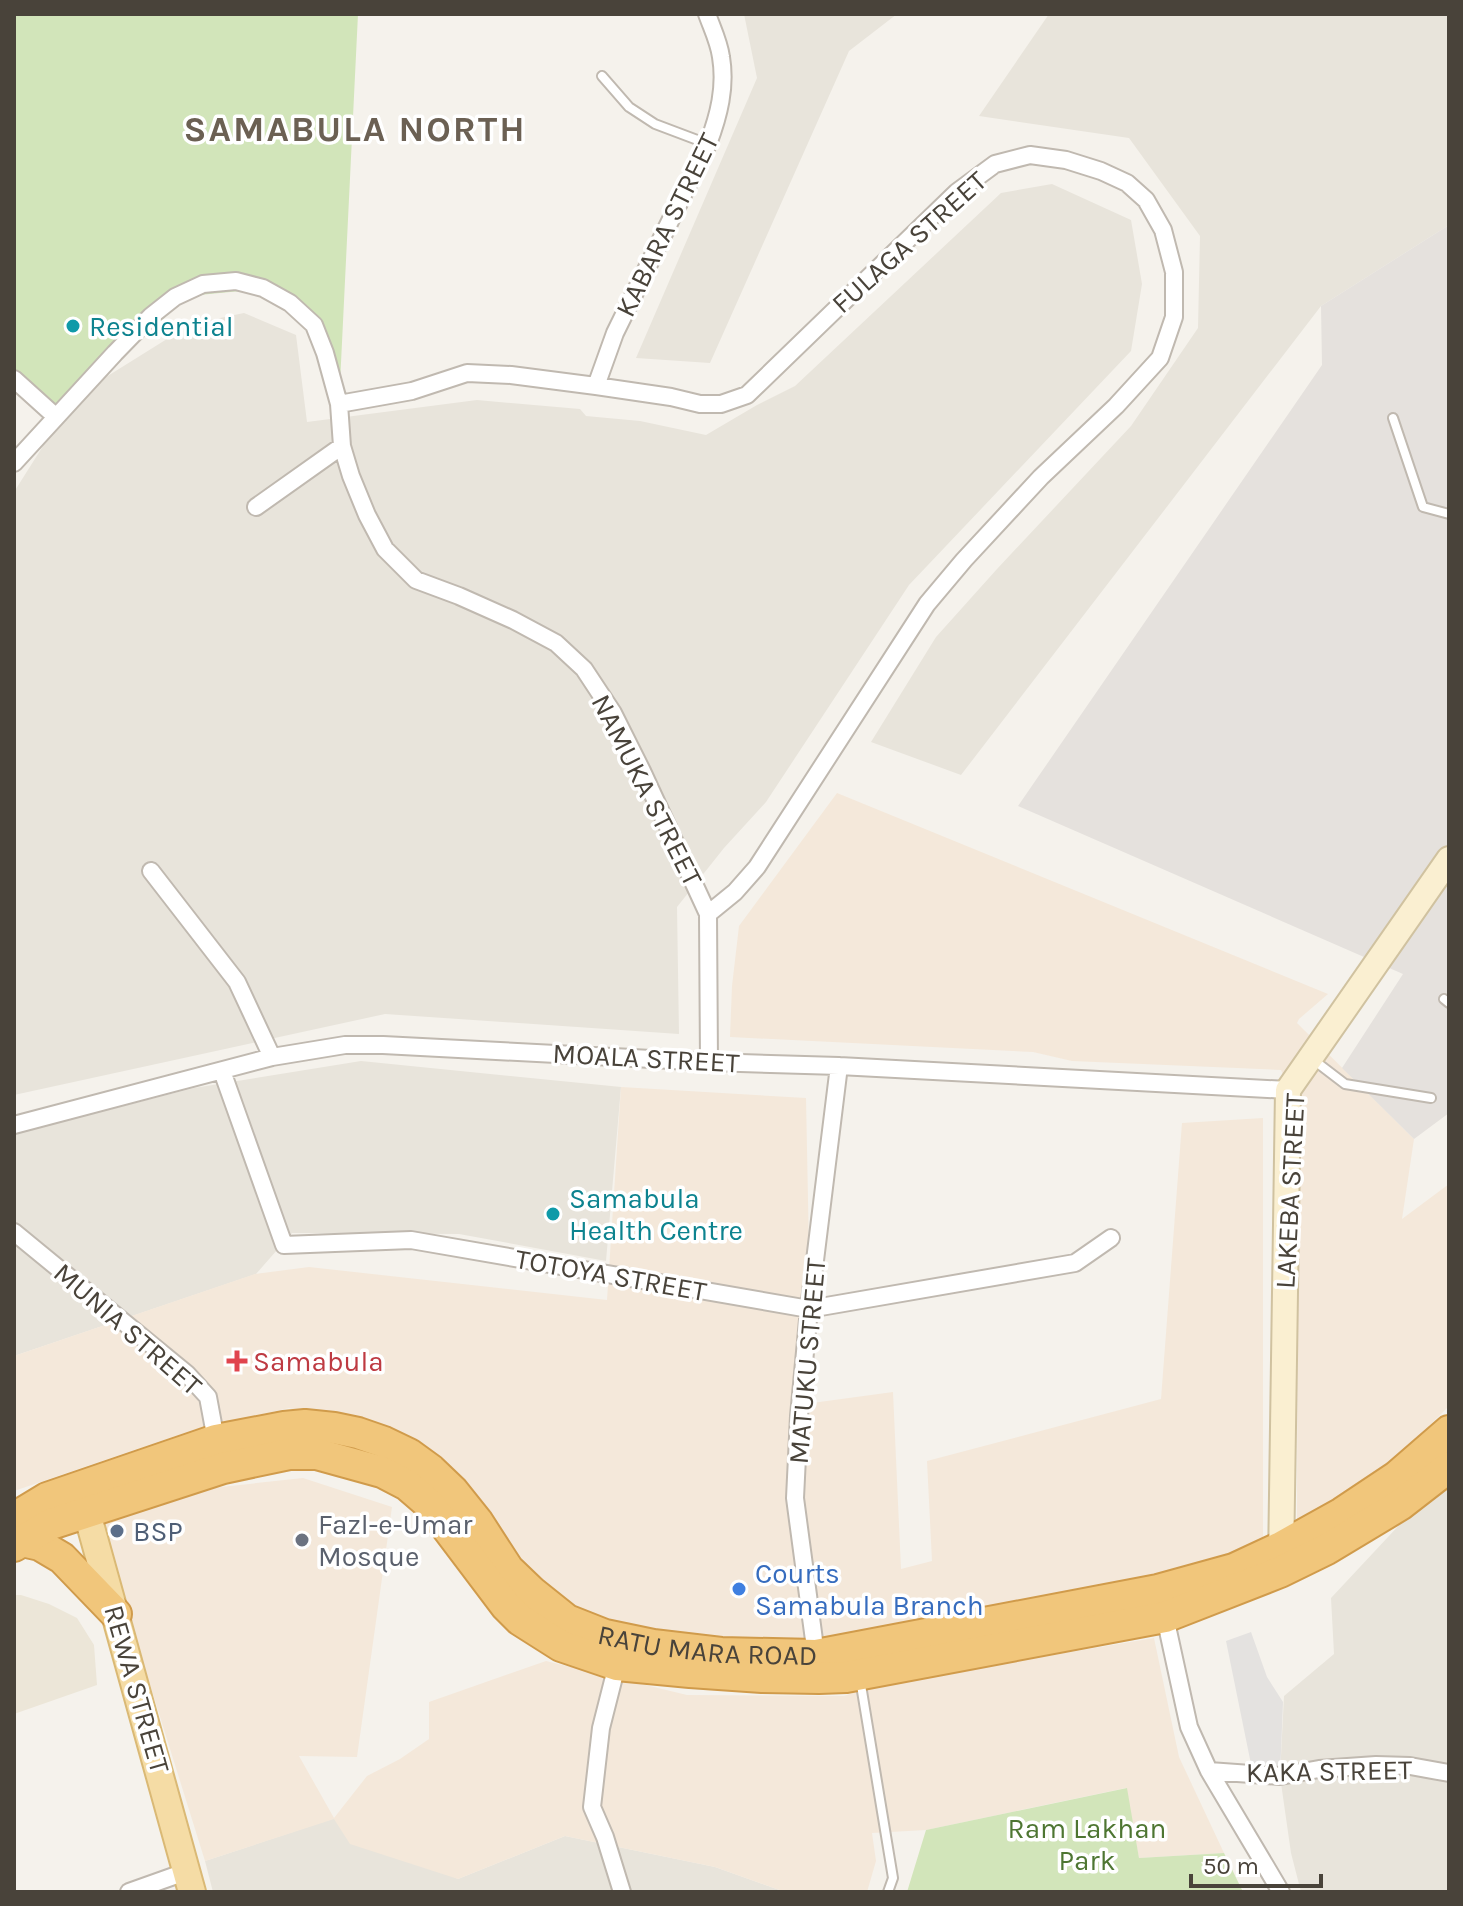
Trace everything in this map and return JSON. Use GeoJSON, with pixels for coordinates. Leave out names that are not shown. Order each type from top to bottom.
{"type":"FeatureCollection","features":[{"type":"Feature","properties":{"kind":"highway","name":"RATU MARA ROAD"},"geometry":{"type":"LineString","coordinates":[[17,1535],[47,1498],[83,1499],[219,1454],[284,1427],[305,1425],[358,1433],[409,1454],[442,1481],[477,1521],[508,1569],[532,1592],[567,1620],[605,1635],[653,1645],[721,1653],[816,1655],[1161,1604]]}},
{"type":"Feature","properties":{"kind":"highway","name":"RATU MARA ROAD"},"geometry":{"type":"LineString","coordinates":[[1280,1560],[1396,1477],[1449,1431]]}},
{"type":"Feature","properties":{"kind":"highway","name":"RATU MARA ROAD"},"geometry":{"type":"LineString","coordinates":[[219,1454],[317,1454],[395,1478],[429,1504],[506,1606],[520,1620],[561,1646],[617,1665],[762,1677],[819,1678],[859,1674],[1161,1604],[1280,1560],[1327,1549],[1418,1492],[1449,1467]]}},
{"type":"Feature","properties":{"kind":"highway"},"geometry":{"type":"LineString","coordinates":[[17,1535],[62,1558],[116,1614]]}},
{"type":"Feature","properties":{"kind":"main road","name":"LAKEBA STREET"},"geometry":{"type":"LineString","coordinates":[[1280,1560],[1288,1090],[1449,859]]}},
{"type":"Feature","properties":{"kind":"main road","name":"REWA STREET"},"geometry":{"type":"LineString","coordinates":[[83,1499],[190,1881]]}},
{"type":"Feature","properties":{"kind":"street","name":"KABARA STREET"},"geometry":{"type":"LineString","coordinates":[[596,386],[615,333],[716,122],[724,86],[721,54],[707,14]]}},
{"type":"Feature","properties":{"kind":"street","name":"FULAGA STREET"},"geometry":{"type":"LineString","coordinates":[[339,404],[412,391],[467,373],[511,375],[671,397],[700,404],[721,404],[747,395],[957,192],[995,164],[1030,155],[1066,160],[1127,183],[1146,200],[1163,230],[1174,272],[1174,317],[1160,358],[1116,406],[1041,477],[927,604],[757,867],[735,892],[708,914]]}},
{"type":"Feature","properties":{"kind":"street","name":"NAMUKA STREET"},"geometry":{"type":"LineString","coordinates":[[14,463],[151,316],[175,297],[203,284],[236,281],[263,288],[290,303],[314,325],[325,353],[339,404],[342,446],[367,515],[385,549],[416,580],[513,620],[556,643],[584,669],[613,713],[708,914],[709,1062]]}},
{"type":"Feature","properties":{"kind":"street"},"geometry":{"type":"LineString","coordinates":[[14,379],[55,416]]}},
{"type":"Feature","properties":{"kind":"street"},"geometry":{"type":"LineString","coordinates":[[256,507],[342,446]]}},
{"type":"Feature","properties":{"kind":"street"},"geometry":{"type":"LineString","coordinates":[[151,871],[237,982],[272,1057]]}},
{"type":"Feature","properties":{"kind":"street","name":"MOALA STREET"},"geometry":{"type":"LineString","coordinates":[[14,1125],[272,1057],[345,1045],[839,1066],[1288,1090]]}},
{"type":"Feature","properties":{"kind":"street","name":"MATUKU STREET"},"geometry":{"type":"LineString","coordinates":[[816,1655],[795,1498],[809,1309],[839,1066]]}},
{"type":"Feature","properties":{"kind":"street","name":"TOTOYA STREET"},"geometry":{"type":"LineString","coordinates":[[222,1071],[284,1245],[411,1240],[809,1309],[1075,1263],[1111,1238]]}},
{"type":"Feature","properties":{"kind":"street","name":"MUNIA STREET"},"geometry":{"type":"LineString","coordinates":[[14,1232],[187,1374],[208,1397],[219,1454]]}},
{"type":"Feature","properties":{"kind":"street"},"geometry":{"type":"LineString","coordinates":[[1161,1604],[1189,1727],[1209,1771],[1281,1892]]}},
{"type":"Feature","properties":{"kind":"street"},"geometry":{"type":"LineString","coordinates":[[617,1665],[601,1728],[592,1807],[622,1892]]}},
{"type":"Feature","properties":{"kind":"street","name":"KAKA STREET"},"geometry":{"type":"LineString","coordinates":[[1209,1771],[1280,1776],[1319,1769],[1376,1765],[1410,1766],[1449,1773]]}},
{"type":"Feature","properties":{"kind":"street"},"geometry":{"type":"LineString","coordinates":[[129,1892],[190,1881]]}},
{"type":"Feature","properties":{"kind":"lane"},"geometry":{"type":"LineString","coordinates":[[602,76],[629,107],[655,124],[708,144]]}},
{"type":"Feature","properties":{"kind":"lane"},"geometry":{"type":"LineString","coordinates":[[1393,418],[1423,507],[1449,514]]}},
{"type":"Feature","properties":{"kind":"lane"},"geometry":{"type":"LineString","coordinates":[[1311,1058],[1345,1084],[1431,1098]]}},
{"type":"Feature","properties":{"kind":"lane"},"geometry":{"type":"LineString","coordinates":[[859,1674],[893,1878],[888,1892]]}},
{"type":"Feature","properties":{"kind":"shaded area"},"geometry":{"type":"Polygon","coordinates":[[[744,14],[897,14],[849,51],[710,363],[636,358],[757,78],[744,14]]]}},
{"type":"Feature","properties":{"kind":"shaded area"},"geometry":{"type":"Polygon","coordinates":[[[1049,14],[1449,14],[1449,225],[1321,306],[961,775],[871,742],[936,637],[1131,426],[1198,328],[1200,236],[1129,138],[979,116],[1049,14]]]}},
{"type":"Feature","properties":{"kind":"shaded area"},"geometry":{"type":"Polygon","coordinates":[[[1052,184],[1131,220],[1142,284],[1131,351],[909,585],[766,802],[677,907],[679,1034],[385,1014],[14,1095],[14,492],[74,397],[191,324],[244,313],[296,335],[307,422],[477,400],[580,409],[586,416],[640,421],[706,435],[795,386],[1001,193],[1052,184]]]}},
{"type":"Feature","properties":{"kind":"shaded area"},"geometry":{"type":"Polygon","coordinates":[[[1449,225],[1449,1113],[1414,1139],[1342,1068],[1403,974],[1018,806],[1322,365],[1321,306],[1449,225]]]}},
{"type":"Feature","properties":{"kind":"shaded area"},"geometry":{"type":"Polygon","coordinates":[[[837,793],[1328,994],[1297,1023],[1414,1139],[1402,1219],[1449,1184],[1449,1406],[1382,1473],[1297,1521],[1298,1108],[1281,1070],[1072,1061],[1033,1052],[730,1037],[739,926],[837,793]]]}},
{"type":"Feature","properties":{"kind":"shaded area"},"geometry":{"type":"Polygon","coordinates":[[[361,1061],[621,1087],[606,1261],[459,1234],[292,1233],[256,1274],[14,1356],[14,1134],[194,1088],[361,1061]]]}},
{"type":"Feature","properties":{"kind":"shaded area"},"geometry":{"type":"Polygon","coordinates":[[[621,1087],[806,1098],[812,1403],[893,1392],[901,1569],[932,1561],[927,1461],[1161,1399],[1182,1123],[1263,1118],[1263,1542],[1133,1588],[837,1645],[730,1654],[567,1613],[380,1437],[289,1408],[193,1430],[14,1491],[14,1356],[255,1274],[309,1267],[607,1300],[621,1087]]]}},
{"type":"Feature","properties":{"kind":"shaded area"},"geometry":{"type":"Polygon","coordinates":[[[303,1478],[392,1507],[357,1757],[299,1756],[334,1818],[367,1776],[429,1739],[429,1702],[546,1661],[687,1695],[844,1696],[876,1685],[1154,1638],[1179,1757],[1224,1853],[1139,1858],[1126,1788],[926,1830],[872,1833],[876,1861],[867,1892],[785,1892],[715,1867],[565,1836],[458,1879],[350,1844],[334,1819],[205,1861],[98,1518],[184,1491],[303,1478]]]}},
{"type":"Feature","properties":{"kind":"shaded area"},"geometry":{"type":"Polygon","coordinates":[[[1449,1478],[1449,1892],[1301,1892],[1291,1853],[1280,1776],[1284,1696],[1334,1654],[1331,1598],[1431,1491],[1449,1478]]]}},
{"type":"Feature","properties":{"kind":"shaded area"},"geometry":{"type":"Polygon","coordinates":[[[14,1595],[49,1604],[77,1618],[94,1645],[97,1685],[14,1714],[14,1595]]]}},
{"type":"Feature","properties":{"kind":"shaded area"},"geometry":{"type":"Polygon","coordinates":[[[1251,1632],[1267,1677],[1283,1702],[1280,1776],[1253,1774],[1226,1641],[1251,1632]]]}},
{"type":"Feature","properties":{"kind":"shaded area"},"geometry":{"type":"Polygon","coordinates":[[[335,1818],[458,1879],[565,1836],[715,1867],[785,1892],[213,1892],[205,1861],[335,1818]]]}},
{"type":"Feature","properties":{"kind":"green space"},"geometry":{"type":"Polygon","coordinates":[[[14,14],[358,14],[339,404],[319,324],[262,289],[189,296],[51,418],[14,381],[14,14]]]}},
{"type":"Feature","properties":{"kind":"green space","name":"Ram Lakhan Park"},"geometry":{"type":"Polygon","coordinates":[[[1127,1788],[1139,1858],[1224,1853],[1243,1892],[907,1892],[926,1830],[1127,1788]]]}},
{"type":"Feature","properties":{"kind":"place","name":"Residential"},"geometry":{"type":"Point","coordinates":[73,326]}},
{"type":"Feature","properties":{"kind":"place","name":"Samabula Health Centre"},"geometry":{"type":"Point","coordinates":[553,1214]}},
{"type":"Feature","properties":{"kind":"place","name":"Samabula"},"geometry":{"type":"Point","coordinates":[237,1361]}},
{"type":"Feature","properties":{"kind":"place","name":"BSP"},"geometry":{"type":"Point","coordinates":[117,1531]}},
{"type":"Feature","properties":{"kind":"place","name":"Fazl-e-Umar Mosque"},"geometry":{"type":"Point","coordinates":[302,1540]}},
{"type":"Feature","properties":{"kind":"place","name":"Courts Samabula Branch"},"geometry":{"type":"Point","coordinates":[739,1589]}},
{"type":"Feature","properties":{"kind":"district","name":"SAMABULA NORTH"},"geometry":{"type":"Point","coordinates":[355,129]}}]}
